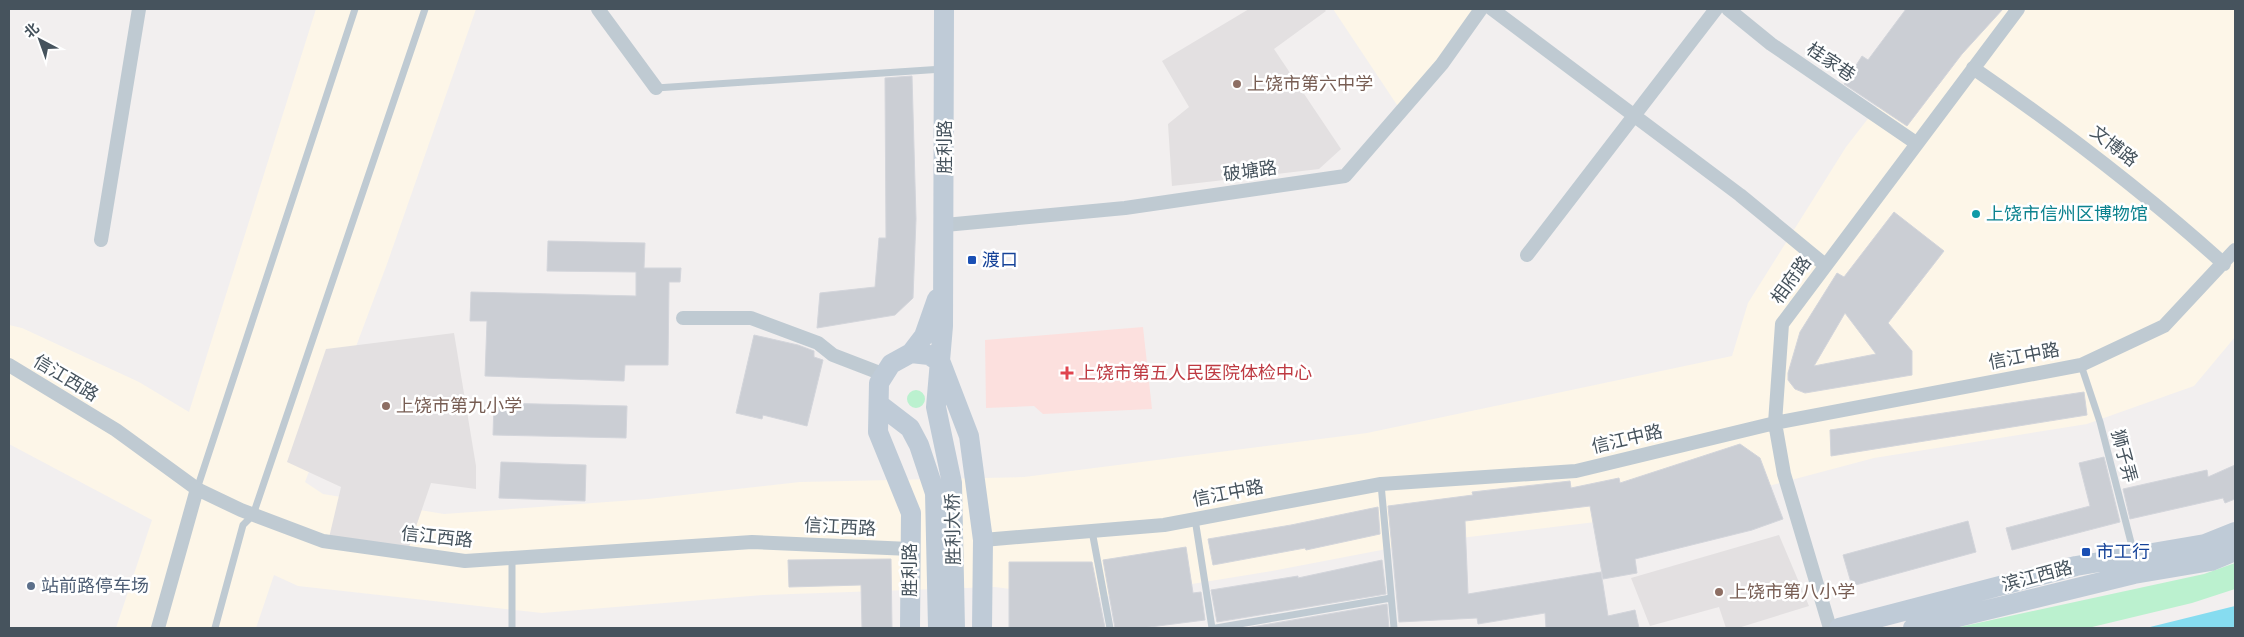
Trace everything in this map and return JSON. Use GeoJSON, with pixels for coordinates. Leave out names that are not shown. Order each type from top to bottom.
{"type":"FeatureCollection","features":[{"type":"Feature","properties":{"kind":"main road","name":"胜利路"},"geometry":{"type":"LineString","coordinates":[[942,285],[945,224],[944,9]]}},
{"type":"Feature","properties":{"kind":"main road"},"geometry":{"type":"LineString","coordinates":[[880,405],[879,383],[891,364],[911,353],[924,336],[942,285]]}},
{"type":"Feature","properties":{"kind":"main road","name":"胜利大桥"},"geometry":{"type":"LineString","coordinates":[[942,285],[941,363],[936,407],[952,483],[955,628]]}},
{"type":"Feature","properties":{"kind":"main road"},"geometry":{"type":"LineString","coordinates":[[911,353],[928,355],[941,363],[969,436],[983,540],[979,591],[982,628]]}},
{"type":"Feature","properties":{"kind":"main road","name":"胜利路"},"geometry":{"type":"LineString","coordinates":[[880,405],[878,432],[910,513],[910,549],[915,600],[910,628]]}},
{"type":"Feature","properties":{"kind":"main road","name":"胜利大桥"},"geometry":{"type":"LineString","coordinates":[[880,405],[910,428],[919,445],[935,493],[938,628]]}},
{"type":"Feature","properties":{"kind":"main road","name":"滨江西路"},"geometry":{"type":"LineString","coordinates":[[1840,628],[2076,566],[2205,544],[2235,532]]}},
{"type":"Feature","properties":{"kind":"main road","name":"滨江西路"},"geometry":{"type":"LineString","coordinates":[[1913,628],[2134,574],[2212,561],[2235,552]]}},
{"type":"Feature","properties":{"kind":"street"},"geometry":{"type":"LineString","coordinates":[[101,240],[140,9]]}},
{"type":"Feature","properties":{"kind":"street"},"geometry":{"type":"LineString","coordinates":[[598,9],[656,88]]}},
{"type":"Feature","properties":{"kind":"street","name":"破塘路"},"geometry":{"type":"LineString","coordinates":[[945,224],[1125,208],[1345,176],[1442,64],[1481,9]]}},
{"type":"Feature","properties":{"kind":"street"},"geometry":{"type":"LineString","coordinates":[[1492,9],[1740,195],[1825,265]]}},
{"type":"Feature","properties":{"kind":"street"},"geometry":{"type":"LineString","coordinates":[[1527,255],[1633,114],[1716,9]]}},
{"type":"Feature","properties":{"kind":"street","name":"桂家巷"},"geometry":{"type":"LineString","coordinates":[[1728,9],[1771,44],[1916,143]]}},
{"type":"Feature","properties":{"kind":"street","name":"相府路"},"geometry":{"type":"LineString","coordinates":[[1830,628],[1784,474],[1775,423],[1782,324],[2015,10]]}},
{"type":"Feature","properties":{"kind":"street","name":"文博路"},"geometry":{"type":"LineString","coordinates":[[1973,68],[2080,144],[2156,203],[2224,264]]}},
{"type":"Feature","properties":{"kind":"street","name":"信江中路"},"geometry":{"type":"LineString","coordinates":[[983,540],[1164,525],[1381,484],[1576,471],[1775,423],[2081,365],[2164,326],[2224,264],[2235,250]]}},
{"type":"Feature","properties":{"kind":"street"},"geometry":{"type":"LineString","coordinates":[[683,318],[751,318],[818,342],[833,355],[884,375]]}},
{"type":"Feature","properties":{"kind":"street","name":"信江西路"},"geometry":{"type":"LineString","coordinates":[[9,365],[116,430],[197,489],[247,512],[323,541],[465,561],[752,542],[910,549]]}},
{"type":"Feature","properties":{"kind":"street"},"geometry":{"type":"LineString","coordinates":[[158,628],[197,489]]}},
{"type":"Feature","properties":{"kind":"lane"},"geometry":{"type":"LineString","coordinates":[[197,489],[355,9]]}},
{"type":"Feature","properties":{"kind":"lane"},"geometry":{"type":"LineString","coordinates":[[215,628],[247,512],[425,9]]}},
{"type":"Feature","properties":{"kind":"lane"},"geometry":{"type":"LineString","coordinates":[[656,88],[944,68]]}},
{"type":"Feature","properties":{"kind":"lane","name":"狮子弄"},"geometry":{"type":"LineString","coordinates":[[2081,365],[2100,422],[2135,556]]}},
{"type":"Feature","properties":{"kind":"lane"},"geometry":{"type":"LineString","coordinates":[[1381,484],[1394,628]]}},
{"type":"Feature","properties":{"kind":"lane"},"geometry":{"type":"LineString","coordinates":[[1195,518],[1214,628],[1391,598]]}},
{"type":"Feature","properties":{"kind":"lane"},"geometry":{"type":"LineString","coordinates":[[1092,530],[1110,628]]}},
{"type":"Feature","properties":{"kind":"lane"},"geometry":{"type":"LineString","coordinates":[[512,558],[512,628]]}},
{"type":"Feature","properties":{"kind":"shaded area"},"geometry":{"type":"Polygon","coordinates":[[[316,9],[476,9],[387,264],[305,482],[323,494],[444,514],[648,499],[800,482],[1024,477],[1367,433],[1732,356],[1748,303],[1846,147],[1953,9],[2235,9],[2235,337],[2194,386],[2087,424],[1874,458],[1663,514],[1418,543],[1272,571],[1155,590],[1084,599],[995,587],[763,595],[542,613],[298,586],[274,575],[256,628],[116,628],[152,520],[9,444],[9,325],[22,328],[139,382],[189,412],[316,9]]]}},
{"type":"Feature","properties":{"kind":"shaded area","name":"上饶市第六中学"},"geometry":{"type":"Polygon","coordinates":[[[1249,9],[1324,9],[1326,11],[1274,49],[1341,149],[1319,169],[1172,186],[1168,124],[1189,107],[1162,61],[1249,9]]]}},
{"type":"Feature","properties":{"kind":"shaded area"},"geometry":{"type":"Polygon","coordinates":[[[1333,9],[1478,9],[1401,111],[1333,9]]]}},
{"type":"Feature","properties":{"kind":"shaded area","name":"上饶市第五人民医院体检中心"},"geometry":{"type":"Polygon","coordinates":[[[1143,327],[1152,409],[1043,414],[1034,406],[986,408],[985,340],[1143,327]]]}},
{"type":"Feature","properties":{"kind":"shaded area","name":"上饶市第九小学"},"geometry":{"type":"Polygon","coordinates":[[[454,333],[476,466],[476,489],[431,483],[407,553],[328,542],[341,487],[287,462],[326,349],[454,333]]]}},
{"type":"Feature","properties":{"kind":"shaded area","name":"上饶市第八小学"},"geometry":{"type":"Polygon","coordinates":[[[1779,535],[1809,606],[1738,628],[1726,628],[1719,607],[1650,626],[1631,578],[1779,535]]]}},
{"type":"Feature","properties":{"kind":"green space"},"geometry":{"type":"Polygon","coordinates":[[[912,390],[920,390],[925,395],[923,406],[912,408],[907,403],[907,395],[912,390]]]}},
{"type":"Feature","properties":{"kind":"green space"},"geometry":{"type":"Polygon","coordinates":[[[2235,563],[2235,589],[2192,603],[2088,628],[1955,628],[2204,574],[2235,563]]]}},
{"type":"Feature","properties":{"kind":"water"},"geometry":{"type":"Polygon","coordinates":[[[2235,606],[2235,628],[2146,628],[2235,606]]]}},
{"type":"Feature","properties":{"kind":"building"},"geometry":{"type":"Polygon","coordinates":[[[1906,9],[2003,9],[1962,54],[1907,126],[1844,84],[1862,56],[1868,60],[1906,9]]]}},
{"type":"Feature","properties":{"kind":"building"},"geometry":{"type":"Polygon","coordinates":[[[912,76],[916,219],[913,298],[895,315],[817,328],[820,293],[875,287],[879,238],[886,238],[885,78],[912,76]]]}},
{"type":"Feature","properties":{"kind":"building"},"geometry":{"type":"Polygon","coordinates":[[[1894,212],[1944,251],[1888,323],[1912,351],[1912,375],[1805,393],[1795,389],[1788,380],[1788,373],[1800,332],[1837,273],[1844,277],[1894,212]],[[1845,313],[1814,366],[1876,354],[1845,313]]]}},
{"type":"Feature","properties":{"kind":"building"},"geometry":{"type":"Polygon","coordinates":[[[548,241],[645,243],[644,268],[681,268],[680,282],[669,282],[668,365],[625,365],[624,381],[485,376],[487,321],[470,321],[471,292],[636,296],[636,272],[547,271],[548,241]]]}},
{"type":"Feature","properties":{"kind":"building"},"geometry":{"type":"Polygon","coordinates":[[[754,335],[798,345],[814,351],[814,357],[823,360],[807,426],[763,415],[762,419],[736,413],[754,335]]]}},
{"type":"Feature","properties":{"kind":"building"},"geometry":{"type":"Polygon","coordinates":[[[2084,392],[2087,415],[1831,456],[1830,430],[2084,392]]]}},
{"type":"Feature","properties":{"kind":"building"},"geometry":{"type":"Polygon","coordinates":[[[494,403],[627,406],[626,438],[493,435],[494,403]]]}},
{"type":"Feature","properties":{"kind":"building"},"geometry":{"type":"Polygon","coordinates":[[[1740,444],[1760,458],[1783,519],[1752,530],[1635,559],[1637,573],[1603,579],[1590,506],[1465,521],[1468,594],[1601,572],[1608,616],[1635,610],[1639,628],[1546,628],[1545,613],[1478,624],[1477,618],[1399,622],[1388,506],[1473,495],[1472,492],[1570,481],[1571,488],[1619,478],[1620,483],[1740,444]]]}},
{"type":"Feature","properties":{"kind":"building"},"geometry":{"type":"Polygon","coordinates":[[[2104,457],[2120,522],[2012,550],[2006,528],[2090,506],[2079,463],[2104,457]]]}},
{"type":"Feature","properties":{"kind":"building"},"geometry":{"type":"Polygon","coordinates":[[[501,462],[586,465],[585,501],[499,498],[501,462]]]}},
{"type":"Feature","properties":{"kind":"building"},"geometry":{"type":"Polygon","coordinates":[[[2235,465],[2235,499],[2225,503],[2223,498],[2130,519],[2123,489],[2207,470],[2208,477],[2235,465]]]}},
{"type":"Feature","properties":{"kind":"building"},"geometry":{"type":"Polygon","coordinates":[[[1378,507],[1380,534],[1306,550],[1305,548],[1213,565],[1208,539],[1291,525],[1378,507]]]}},
{"type":"Feature","properties":{"kind":"building"},"geometry":{"type":"Polygon","coordinates":[[[1968,521],[1976,552],[1852,586],[1843,555],[1968,521]]]}},
{"type":"Feature","properties":{"kind":"building"},"geometry":{"type":"Polygon","coordinates":[[[1186,547],[1193,593],[1201,592],[1205,620],[1142,628],[1115,628],[1103,560],[1186,547]]]}},
{"type":"Feature","properties":{"kind":"building"},"geometry":{"type":"Polygon","coordinates":[[[891,559],[892,628],[862,628],[861,585],[789,587],[788,560],[891,559]]]}},
{"type":"Feature","properties":{"kind":"building"},"geometry":{"type":"Polygon","coordinates":[[[1382,560],[1386,594],[1217,622],[1211,590],[1298,576],[1298,578],[1382,560]]]}},
{"type":"Feature","properties":{"kind":"building"},"geometry":{"type":"Polygon","coordinates":[[[1009,562],[1092,562],[1105,628],[1009,628],[1009,562]]]}},
{"type":"Feature","properties":{"kind":"building"},"geometry":{"type":"Polygon","coordinates":[[[1387,604],[1389,628],[1246,628],[1387,604]]]}},
{"type":"Feature","properties":{"kind":"place","name":"上饶市第六中学"},"geometry":{"type":"Point","coordinates":[1237,84]}},
{"type":"Feature","properties":{"kind":"place","name":"上饶市信州区博物馆"},"geometry":{"type":"Point","coordinates":[1976,214]}},
{"type":"Feature","properties":{"kind":"place","name":"渡口"},"geometry":{"type":"Point","coordinates":[972,260]}},
{"type":"Feature","properties":{"kind":"place","name":"上饶市第五人民医院体检中心"},"geometry":{"type":"Point","coordinates":[1067,373]}},
{"type":"Feature","properties":{"kind":"place","name":"上饶市第九小学"},"geometry":{"type":"Point","coordinates":[386,406]}},
{"type":"Feature","properties":{"kind":"place","name":"市工行"},"geometry":{"type":"Point","coordinates":[2086,552]}},
{"type":"Feature","properties":{"kind":"place","name":"站前路停车场"},"geometry":{"type":"Point","coordinates":[31,586]}},
{"type":"Feature","properties":{"kind":"place","name":"上饶市第八小学"},"geometry":{"type":"Point","coordinates":[1719,592]}}]}
